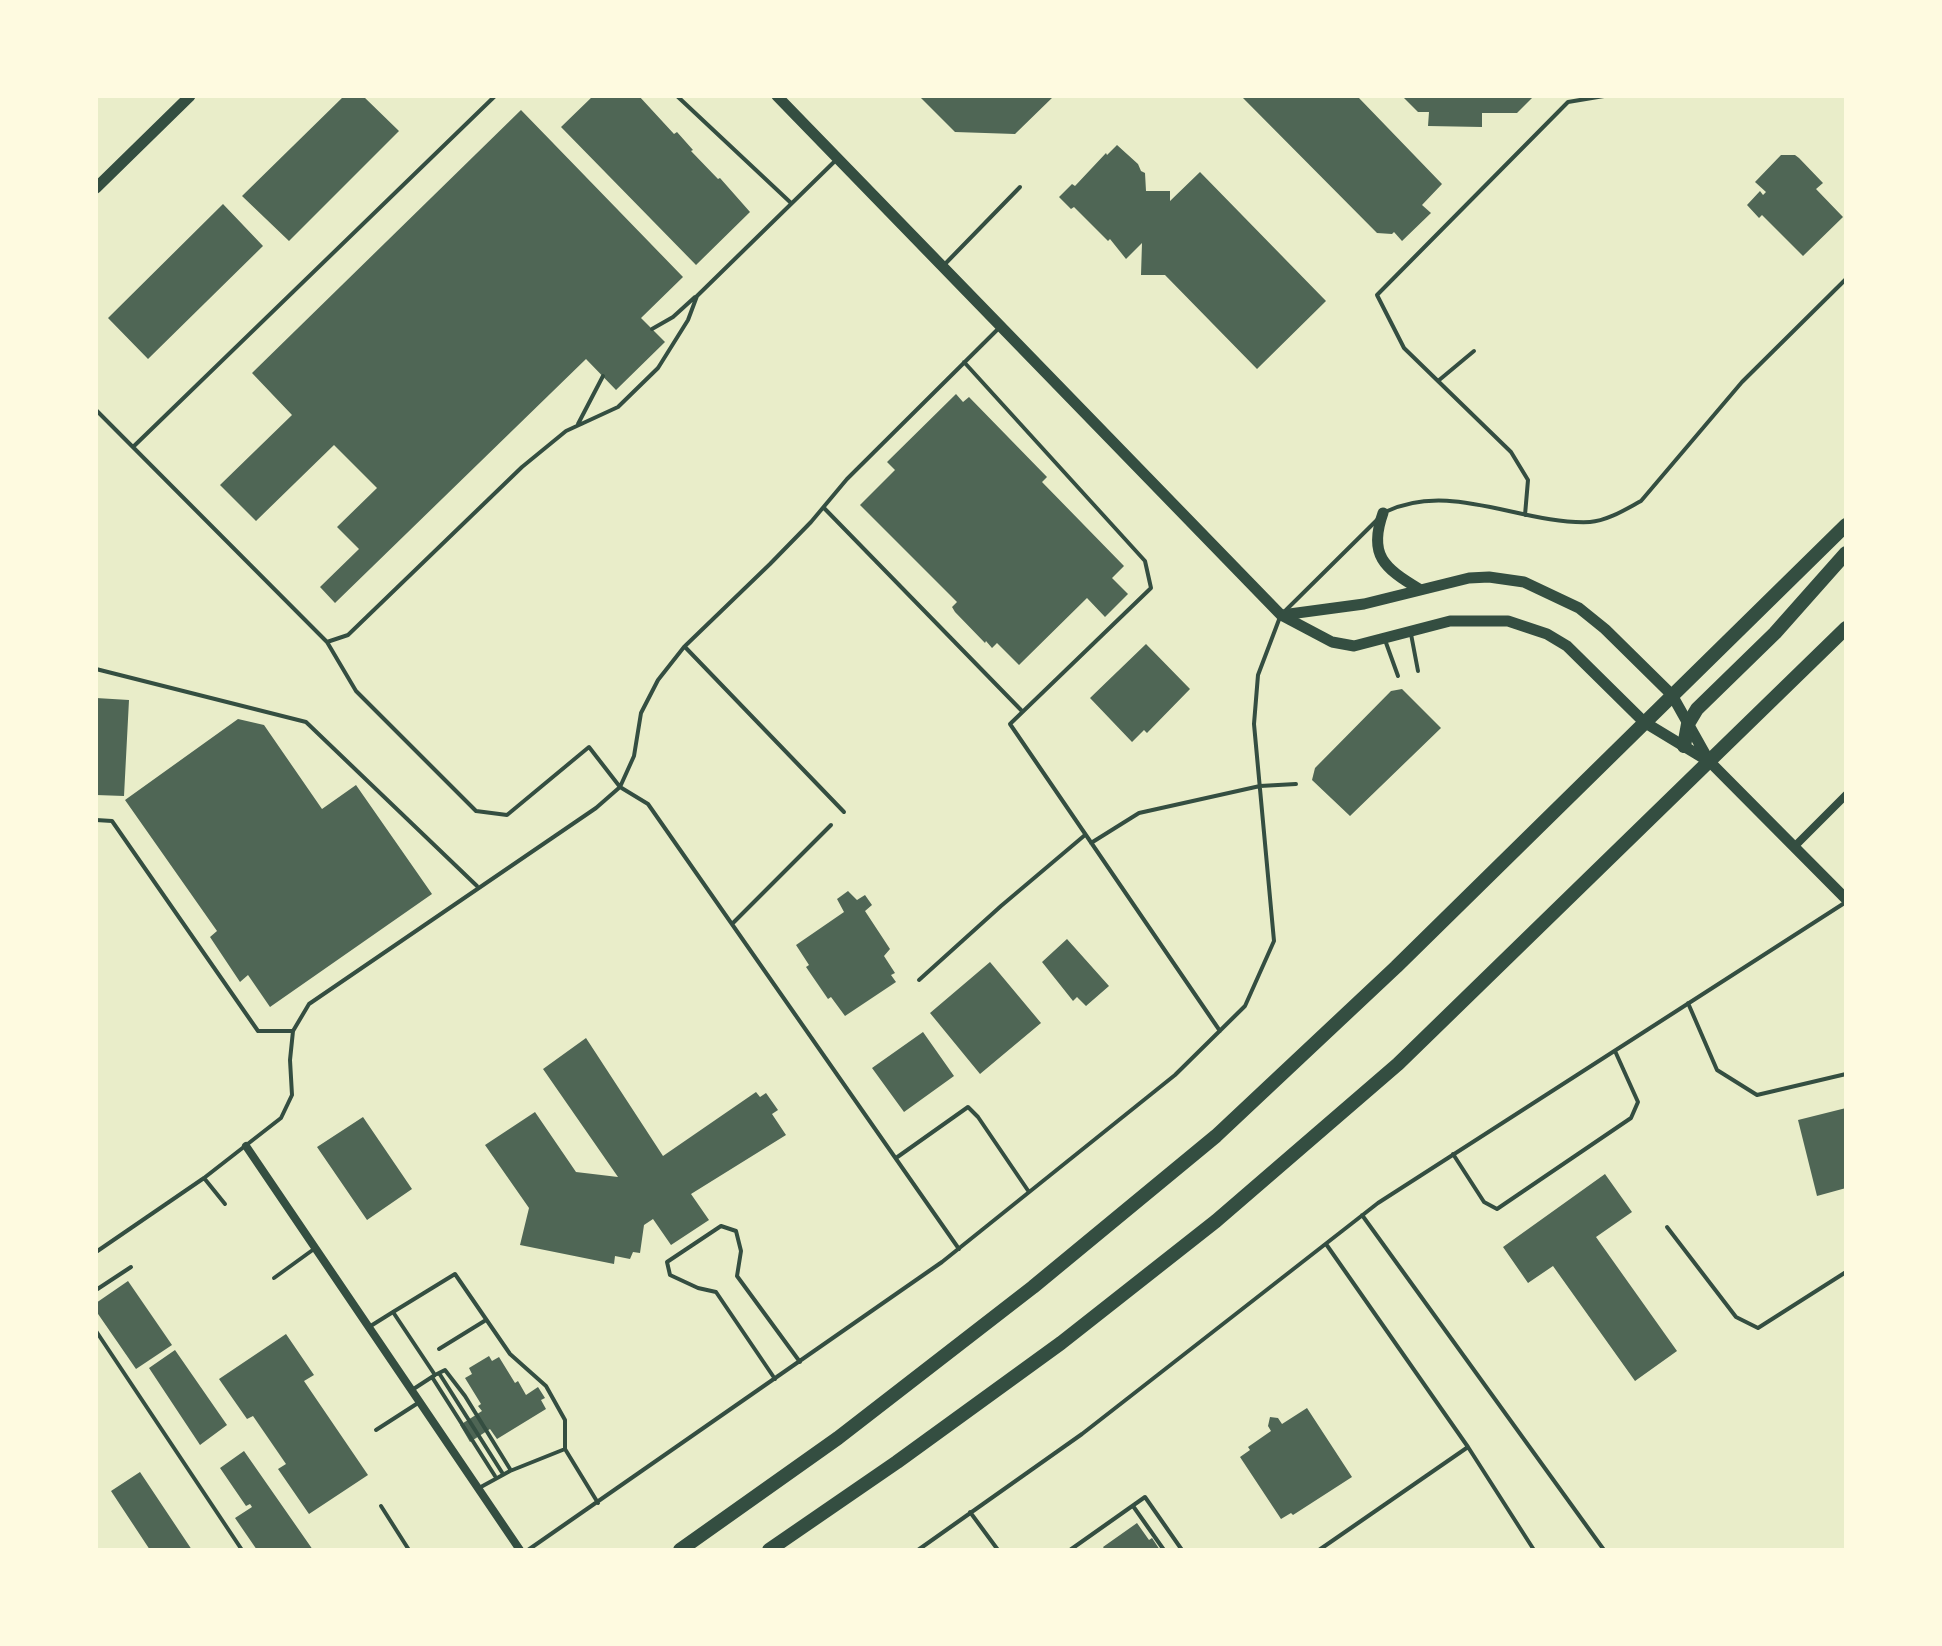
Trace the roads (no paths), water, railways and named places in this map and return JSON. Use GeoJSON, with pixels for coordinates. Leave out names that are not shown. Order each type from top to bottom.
{"type":"FeatureCollection","features":[{"type":"Feature","properties":{"kind":"main road"},"geometry":{"type":"LineString","coordinates":[[680,1550],[838,1438],[1010,1305],[1216,1136],[1396,967],[1846,525]]}},
{"type":"Feature","properties":{"kind":"main road"},"geometry":{"type":"LineString","coordinates":[[1684,746],[1688,724],[1697,709],[1775,633],[1846,553]]}},
{"type":"Feature","properties":{"kind":"main road"},"geometry":{"type":"LineString","coordinates":[[769,1550],[1061,1343],[1216,1221],[1398,1064],[1846,628]]}},
{"type":"Feature","properties":{"kind":"street"},"geometry":{"type":"LineString","coordinates":[[96,188],[190,96]]}},
{"type":"Feature","properties":{"kind":"street"},"geometry":{"type":"LineString","coordinates":[[777,96],[1281,615],[1343,646],[1354,646],[1450,621],[1471,620],[1508,621],[1529,627],[1567,646],[1644,722],[1710,762],[1846,901]]}},
{"type":"Feature","properties":{"kind":"street"},"geometry":{"type":"LineString","coordinates":[[1383,513],[1376,534],[1380,556],[1400,578],[1419,589]]}},
{"type":"Feature","properties":{"kind":"street"},"geometry":{"type":"LineString","coordinates":[[1281,615],[1364,604],[1469,578],[1489,577],[1524,582],[1579,608],[1605,629],[1672,695],[1710,762]]}},
{"type":"Feature","properties":{"kind":"street"},"geometry":{"type":"LineString","coordinates":[[1794,847],[1846,795]]}},
{"type":"Feature","properties":{"kind":"street"},"geometry":{"type":"LineString","coordinates":[[246,1146],[520,1550]]}},
{"type":"Feature","properties":{"kind":"lane"},"geometry":{"type":"LineString","coordinates":[[133,447],[495,96]]}},
{"type":"Feature","properties":{"kind":"lane"},"geometry":{"type":"LineString","coordinates":[[677,96],[790,202]]}},
{"type":"Feature","properties":{"kind":"lane"},"geometry":{"type":"LineString","coordinates":[[1525,515],[1528,480],[1511,452],[1404,348],[1377,295],[1568,102],[1604,96]]}},
{"type":"Feature","properties":{"kind":"lane"},"geometry":{"type":"LineString","coordinates":[[652,329],[673,317],[697,296],[838,158]]}},
{"type":"Feature","properties":{"kind":"lane"},"geometry":{"type":"LineString","coordinates":[[943,266],[1020,187]]}},
{"type":"Feature","properties":{"kind":"lane"},"geometry":{"type":"LineString","coordinates":[[528,1550],[959,1249],[1175,1075],[1245,1006],[1274,941],[1254,724],[1258,675],[1281,615],[1383,513],[1405,503],[1436,499],[1525,515],[1593,522],[1620,512],[1641,501],[1742,382],[1846,279]]}},
{"type":"Feature","properties":{"kind":"lane"},"geometry":{"type":"LineString","coordinates":[[327,642],[348,635],[522,467],[566,431],[618,407],[658,368],[688,320],[697,296]]}},
{"type":"Feature","properties":{"kind":"lane"},"geometry":{"type":"LineString","coordinates":[[96,1252],[204,1178],[281,1118],[292,1095],[290,1060],[293,1031],[309,1004],[596,808],[620,787],[634,756],[641,713],[658,680],[684,647],[824,508],[847,479],[963,361],[1001,326]]}},
{"type":"Feature","properties":{"kind":"lane"},"geometry":{"type":"LineString","coordinates":[[1438,381],[1474,351]]}},
{"type":"Feature","properties":{"kind":"lane"},"geometry":{"type":"LineString","coordinates":[[963,361],[1145,561],[1151,588],[1021,710],[1010,724],[1220,1031]]}},
{"type":"Feature","properties":{"kind":"lane"},"geometry":{"type":"LineString","coordinates":[[577,426],[603,376]]}},
{"type":"Feature","properties":{"kind":"lane"},"geometry":{"type":"LineString","coordinates":[[96,410],[327,642],[356,691],[476,811],[507,815],[589,747],[620,787],[648,804],[959,1249]]}},
{"type":"Feature","properties":{"kind":"lane"},"geometry":{"type":"LineString","coordinates":[[824,508],[1021,710]]}},
{"type":"Feature","properties":{"kind":"lane"},"geometry":{"type":"LineString","coordinates":[[1410,630],[1418,671]]}},
{"type":"Feature","properties":{"kind":"lane"},"geometry":{"type":"LineString","coordinates":[[1384,638],[1398,676]]}},
{"type":"Feature","properties":{"kind":"lane"},"geometry":{"type":"LineString","coordinates":[[684,647],[844,812]]}},
{"type":"Feature","properties":{"kind":"lane"},"geometry":{"type":"LineString","coordinates":[[96,669],[306,722],[478,886]]}},
{"type":"Feature","properties":{"kind":"lane"},"geometry":{"type":"LineString","coordinates":[[1091,843],[1139,813],[1260,786],[1296,784]]}},
{"type":"Feature","properties":{"kind":"lane"},"geometry":{"type":"LineString","coordinates":[[96,820],[112,821],[258,1031],[293,1031]]}},
{"type":"Feature","properties":{"kind":"lane"},"geometry":{"type":"LineString","coordinates":[[732,924],[831,825]]}},
{"type":"Feature","properties":{"kind":"lane"},"geometry":{"type":"LineString","coordinates":[[919,980],[1085,835]]}},
{"type":"Feature","properties":{"kind":"lane"},"geometry":{"type":"LineString","coordinates":[[918,1550],[1082,1434],[1362,1215],[1846,901]]}},
{"type":"Feature","properties":{"kind":"lane"},"geometry":{"type":"LineString","coordinates":[[1688,1003],[1717,1070],[1757,1095],[1846,1074]]}},
{"type":"Feature","properties":{"kind":"lane"},"geometry":{"type":"LineString","coordinates":[[1453,1154],[1484,1202],[1497,1209],[1631,1118],[1638,1102],[1615,1051]]}},
{"type":"Feature","properties":{"kind":"lane"},"geometry":{"type":"LineString","coordinates":[[896,1158],[968,1107],[1029,1192]]}},
{"type":"Feature","properties":{"kind":"lane"},"geometry":{"type":"LineString","coordinates":[[204,1178],[225,1204]]}},
{"type":"Feature","properties":{"kind":"lane"},"geometry":{"type":"LineString","coordinates":[[1362,1215],[1604,1550]]}},
{"type":"Feature","properties":{"kind":"lane"},"geometry":{"type":"LineString","coordinates":[[775,1379],[716,1292],[698,1288],[670,1275],[667,1262],[721,1226],[736,1231],[741,1251],[737,1276],[800,1362]]}},
{"type":"Feature","properties":{"kind":"lane"},"geometry":{"type":"LineString","coordinates":[[1667,1227],[1736,1317],[1758,1328],[1846,1272]]}},
{"type":"Feature","properties":{"kind":"lane"},"geometry":{"type":"LineString","coordinates":[[1326,1244],[1468,1447],[1534,1550]]}},
{"type":"Feature","properties":{"kind":"lane"},"geometry":{"type":"LineString","coordinates":[[274,1278],[316,1248]]}},
{"type":"Feature","properties":{"kind":"lane"},"geometry":{"type":"LineString","coordinates":[[96,1290],[131,1267]]}},
{"type":"Feature","properties":{"kind":"lane"},"geometry":{"type":"LineString","coordinates":[[369,1327],[455,1274],[510,1354],[546,1386],[565,1420],[565,1449],[598,1503]]}},
{"type":"Feature","properties":{"kind":"lane"},"geometry":{"type":"LineString","coordinates":[[393,1312],[503,1474]]}},
{"type":"Feature","properties":{"kind":"lane"},"geometry":{"type":"LineString","coordinates":[[439,1349],[486,1320]]}},
{"type":"Feature","properties":{"kind":"lane"},"geometry":{"type":"LineString","coordinates":[[96,1331],[242,1550]]}},
{"type":"Feature","properties":{"kind":"lane"},"geometry":{"type":"LineString","coordinates":[[412,1390],[445,1370],[511,1470]]}},
{"type":"Feature","properties":{"kind":"lane"},"geometry":{"type":"LineString","coordinates":[[435,1375],[496,1477]]}},
{"type":"Feature","properties":{"kind":"lane"},"geometry":{"type":"LineString","coordinates":[[376,1430],[420,1402]]}},
{"type":"Feature","properties":{"kind":"lane"},"geometry":{"type":"LineString","coordinates":[[1319,1550],[1468,1447]]}},
{"type":"Feature","properties":{"kind":"lane"},"geometry":{"type":"LineString","coordinates":[[477,1489],[511,1470],[565,1449]]}},
{"type":"Feature","properties":{"kind":"lane"},"geometry":{"type":"LineString","coordinates":[[1070,1550],[1145,1497],[1182,1550]]}},
{"type":"Feature","properties":{"kind":"lane"},"geometry":{"type":"LineString","coordinates":[[381,1506],[409,1550]]}},
{"type":"Feature","properties":{"kind":"lane"},"geometry":{"type":"LineString","coordinates":[[1133,1506],[1164,1550]]}},
{"type":"Feature","properties":{"kind":"lane"},"geometry":{"type":"LineString","coordinates":[[970,1512],[998,1550]]}}]}
